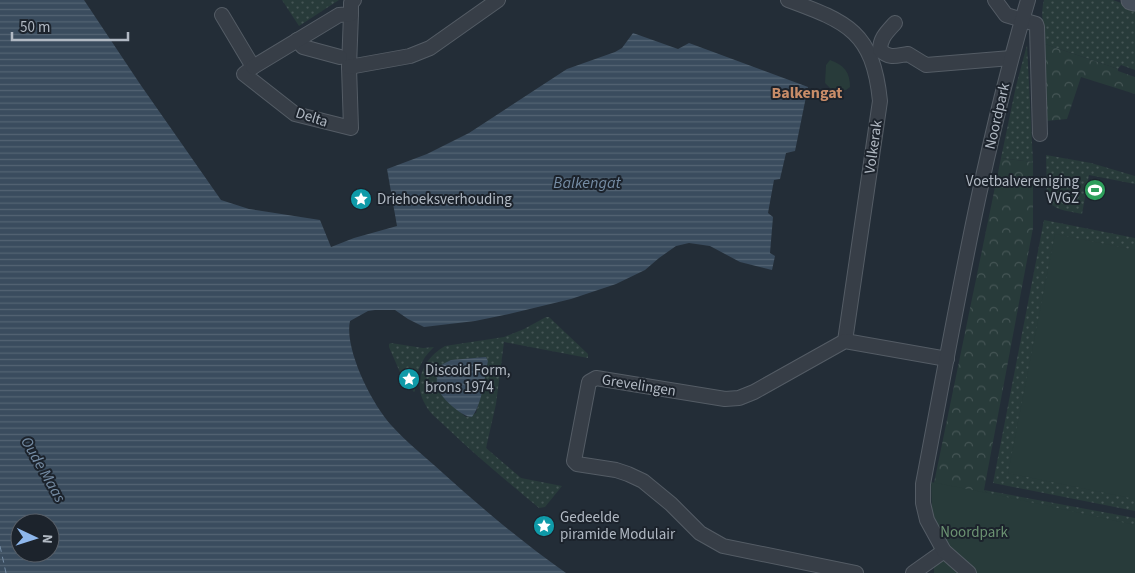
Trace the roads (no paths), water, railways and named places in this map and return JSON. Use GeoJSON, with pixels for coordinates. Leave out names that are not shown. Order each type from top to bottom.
{"type":"FeatureCollection","features":[{"type":"Feature","properties":{"kind":"main road"},"geometry":{"type":"LineString","coordinates":[[1131,0],[1135,1]]}},
{"type":"Feature","properties":{"kind":"street"},"geometry":{"type":"LineString","coordinates":[[297,40],[303,47],[344,62],[410,56],[430,48],[498,0]]}},
{"type":"Feature","properties":{"kind":"street","name":"Volkerak"},"geometry":{"type":"LineString","coordinates":[[788,0],[829,15],[860,38],[875,66],[878,79],[880,101],[845,340]]}},
{"type":"Feature","properties":{"kind":"street"},"geometry":{"type":"LineString","coordinates":[[995,0],[1006,16],[1022,19],[1036,24],[1038,27],[1040,134]]}},
{"type":"Feature","properties":{"kind":"street","name":"Noordpark"},"geometry":{"type":"LineString","coordinates":[[969,573],[944,551],[927,520],[923,503],[923,484],[988,157],[1011,58],[1028,0]]}},
{"type":"Feature","properties":{"kind":"street"},"geometry":{"type":"LineString","coordinates":[[222,15],[254,67],[352,7]]}},
{"type":"Feature","properties":{"kind":"street","name":"Delta"},"geometry":{"type":"LineString","coordinates":[[254,67],[244,74],[295,114],[351,128],[344,62],[352,7]]}},
{"type":"Feature","properties":{"kind":"street"},"geometry":{"type":"LineString","coordinates":[[895,23],[882,37],[880,44],[880,50],[887,56],[894,57],[908,54],[926,66],[1011,58]]}},
{"type":"Feature","properties":{"kind":"street"},"geometry":{"type":"LineString","coordinates":[[845,340],[947,359]]}},
{"type":"Feature","properties":{"kind":"street","name":"Grevelingen"},"geometry":{"type":"LineString","coordinates":[[845,340],[754,392],[739,398],[725,399],[596,378],[589,382],[587,388],[574,461],[577,464],[628,474],[643,481],[671,504],[700,533],[723,546],[856,573]]}},
{"type":"Feature","properties":{"kind":"street"},"geometry":{"type":"LineString","coordinates":[[913,573],[944,551]]}},
{"type":"Feature","properties":{"kind":"water","name":"Oude Maas"},"geometry":{"type":"Polygon","coordinates":[[[0,0],[84,0],[221,200],[249,209],[320,220],[331,247],[354,238],[397,226],[387,169],[427,154],[469,133],[567,69],[622,48],[633,33],[678,49],[689,43],[808,87],[795,151],[786,153],[780,179],[774,180],[768,213],[773,217],[770,253],[775,256],[772,270],[740,262],[710,246],[689,243],[676,246],[645,270],[616,284],[571,299],[509,314],[475,321],[424,327],[395,310],[375,310],[368,311],[350,321],[349,333],[355,361],[368,390],[391,425],[488,513],[566,573],[0,573],[0,0]]]}},
{"type":"Feature","properties":{"kind":"water"},"geometry":{"type":"Polygon","coordinates":[[[486,357],[488,361],[479,404],[472,417],[468,416],[453,407],[440,393],[437,386],[438,374],[441,365],[451,360],[486,357]]]}},
{"type":"Feature","properties":{"kind":"place","name":"Voetbalvereniging VVGZ"},"geometry":{"type":"Point","coordinates":[1095,190]}},
{"type":"Feature","properties":{"kind":"place","name":"Driehoeksverhouding"},"geometry":{"type":"Point","coordinates":[361,199]}},
{"type":"Feature","properties":{"kind":"place","name":"Discoid Form, brons 1974"},"geometry":{"type":"Point","coordinates":[409,379]}},
{"type":"Feature","properties":{"kind":"place","name":"Gedeelde piramide Modulair"},"geometry":{"type":"Point","coordinates":[544,526]}},
{"type":"Feature","properties":{"kind":"district","name":"Balkengat"},"geometry":{"type":"Point","coordinates":[807,92]}}]}
